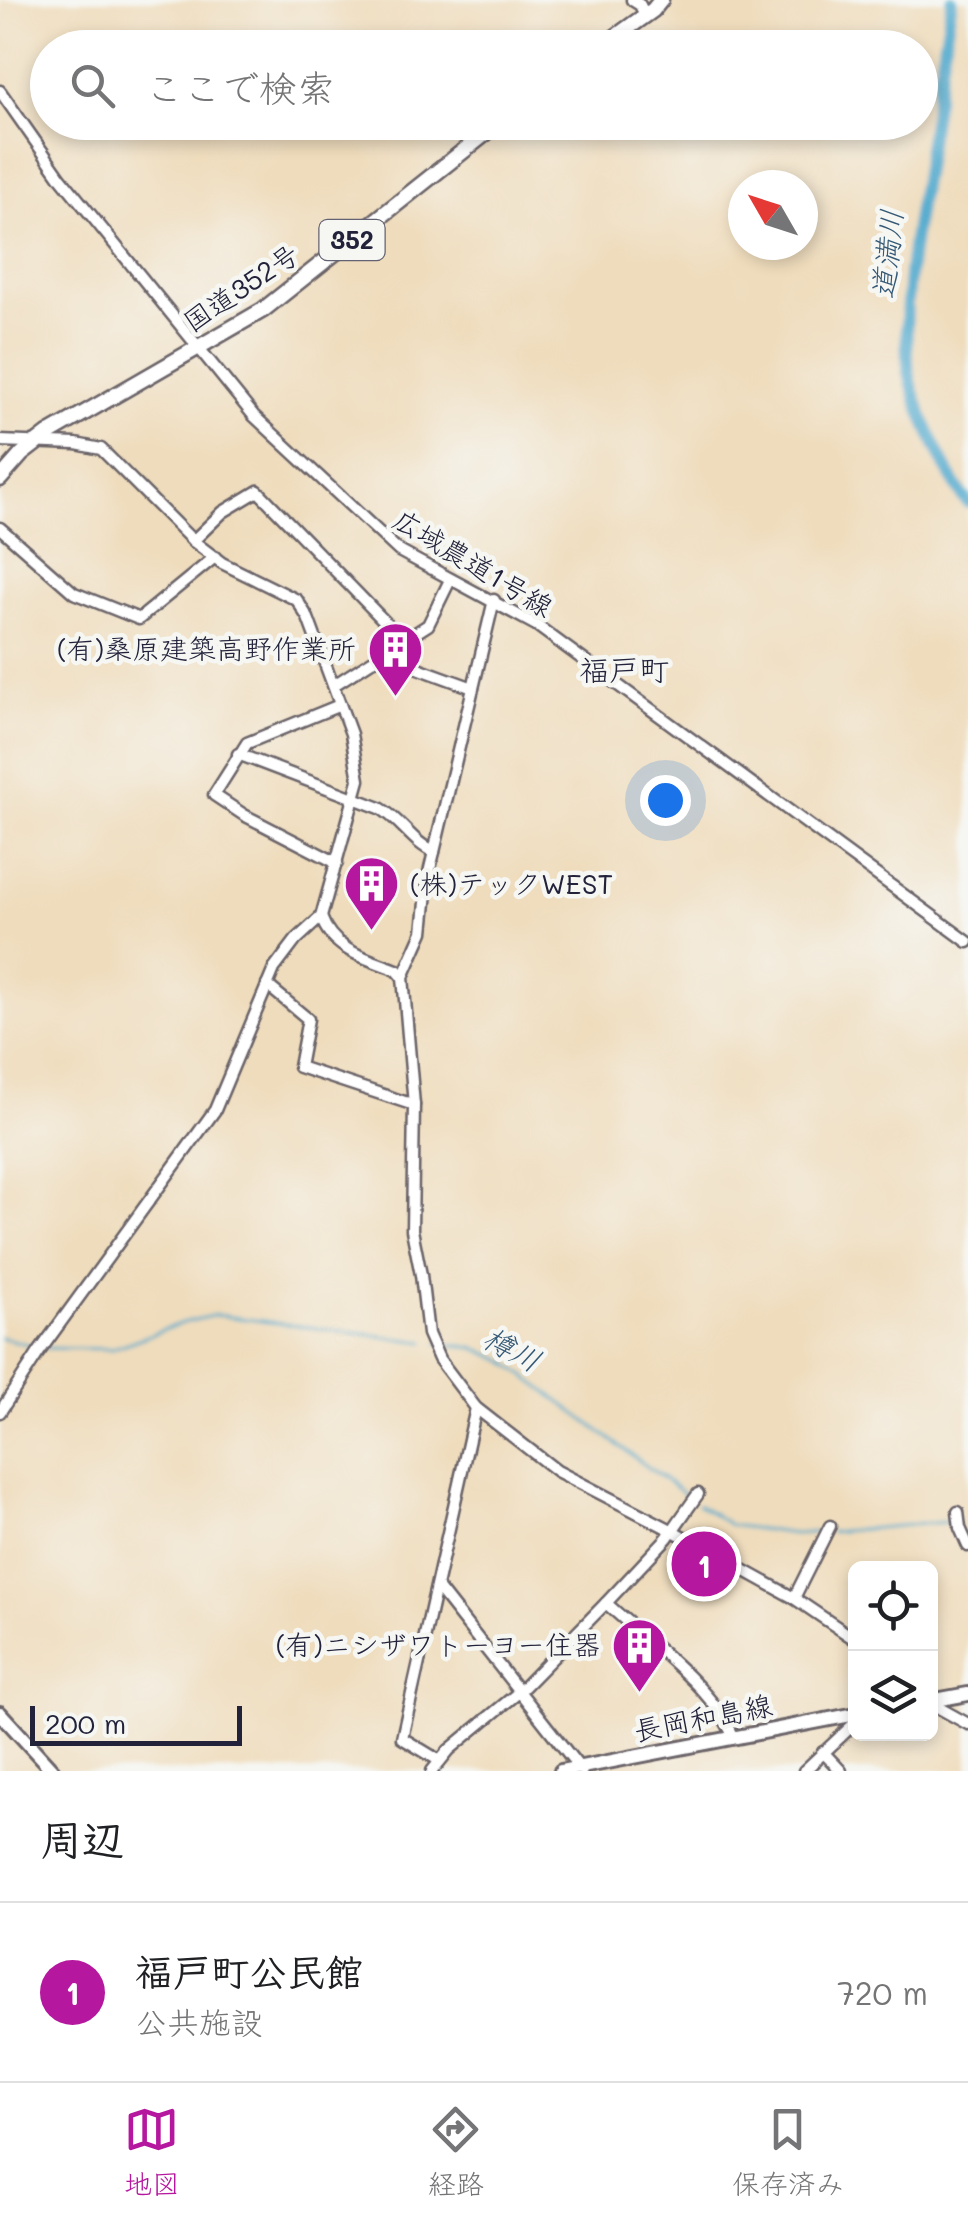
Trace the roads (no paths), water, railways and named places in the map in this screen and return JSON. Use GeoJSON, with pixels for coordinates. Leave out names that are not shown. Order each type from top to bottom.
{"type":"FeatureCollection","features":[{"type":"Feature","properties":{"kind":"highway"},"geometry":{"type":"LineString","coordinates":[[624,30],[661,0]]}},
{"type":"Feature","properties":{"kind":"highway","name":"国道352号"},"geometry":{"type":"LineString","coordinates":[[0,479],[36,442],[262,310],[477,140]]}},
{"type":"Feature","properties":{"kind":"main road"},"geometry":{"type":"LineString","coordinates":[[938,1700],[968,1694]]}},
{"type":"Feature","properties":{"kind":"main road"},"geometry":{"type":"LineString","coordinates":[[0,1713],[53,1771]]}},
{"type":"Feature","properties":{"kind":"main road","name":"長岡和島線"},"geometry":{"type":"LineString","coordinates":[[561,1771],[848,1717]]}},
{"type":"Feature","properties":{"kind":"street"},"geometry":{"type":"LineString","coordinates":[[632,0],[640,5],[644,15]]}},
{"type":"Feature","properties":{"kind":"street","name":"広域農道1号線"},"geometry":{"type":"LineString","coordinates":[[0,90],[30,133]]}},
{"type":"Feature","properties":{"kind":"street","name":"広域農道1号線"},"geometry":{"type":"LineString","coordinates":[[35,140],[71,191],[254,416],[313,468],[375,532],[421,565],[536,625],[968,942]]}},
{"type":"Feature","properties":{"kind":"street"},"geometry":{"type":"LineString","coordinates":[[0,441],[101,448],[192,541],[214,558],[297,600],[334,685],[359,765],[356,798],[321,917],[282,957],[215,1110],[39,1352],[0,1412]]}},
{"type":"Feature","properties":{"kind":"street"},"geometry":{"type":"LineString","coordinates":[[192,541],[223,512],[258,491],[391,628],[418,668],[473,688]]}},
{"type":"Feature","properties":{"kind":"street"},"geometry":{"type":"LineString","coordinates":[[0,528],[74,593],[139,619],[214,558]]}},
{"type":"Feature","properties":{"kind":"street"},"geometry":{"type":"LineString","coordinates":[[334,685],[400,645],[436,616],[450,580]]}},
{"type":"Feature","properties":{"kind":"street"},"geometry":{"type":"LineString","coordinates":[[403,978],[422,932],[434,852],[494,600]]}},
{"type":"Feature","properties":{"kind":"street"},"geometry":{"type":"LineString","coordinates":[[337,863],[214,795],[246,743],[340,705]]}},
{"type":"Feature","properties":{"kind":"street"},"geometry":{"type":"LineString","coordinates":[[238,754],[391,814],[426,849],[434,852]]}},
{"type":"Feature","properties":{"kind":"street"},"geometry":{"type":"LineString","coordinates":[[321,917],[340,946],[401,972],[403,978],[414,1105],[412,1230],[422,1275],[428,1334],[433,1348],[476,1408],[557,1472],[673,1530],[794,1598],[848,1635]]}},
{"type":"Feature","properties":{"kind":"street"},"geometry":{"type":"LineString","coordinates":[[267,985],[308,1019],[298,1067],[414,1105]]}},
{"type":"Feature","properties":{"kind":"street"},"geometry":{"type":"LineString","coordinates":[[440,1761],[402,1738],[476,1408]]}},
{"type":"Feature","properties":{"kind":"street"},"geometry":{"type":"LineString","coordinates":[[432,1771],[448,1750],[519,1692],[606,1603],[673,1530],[698,1494]]}},
{"type":"Feature","properties":{"kind":"street"},"geometry":{"type":"LineString","coordinates":[[959,1519],[968,1546]]}},
{"type":"Feature","properties":{"kind":"street"},"geometry":{"type":"LineString","coordinates":[[794,1598],[827,1532]]}},
{"type":"Feature","properties":{"kind":"street"},"geometry":{"type":"LineString","coordinates":[[437,1588],[580,1769]]}},
{"type":"Feature","properties":{"kind":"street"},"geometry":{"type":"LineString","coordinates":[[606,1603],[694,1684],[733,1736]]}},
{"type":"Feature","properties":{"kind":"street"},"geometry":{"type":"LineString","coordinates":[[938,1707],[968,1724]]}},
{"type":"Feature","properties":{"kind":"street"},"geometry":{"type":"LineString","coordinates":[[804,1771],[848,1725]]}},
{"type":"Feature","properties":{"kind":"street"},"geometry":{"type":"LineString","coordinates":[[823,1752],[841,1771]]}},
{"type":"Feature","properties":{"kind":"waterway","name":"道満川"},"geometry":{"type":"LineString","coordinates":[[938,88],[952,0]]}},
{"type":"Feature","properties":{"kind":"waterway","name":"道満川"},"geometry":{"type":"LineString","coordinates":[[930,140],[908,292],[908,364],[931,436],[968,503]]}},
{"type":"Feature","properties":{"kind":"waterway","name":"樽川"},"geometry":{"type":"LineString","coordinates":[[46,1348],[111,1349],[216,1315],[425,1342]]}},
{"type":"Feature","properties":{"kind":"waterway","name":"樽川"},"geometry":{"type":"LineString","coordinates":[[0,1337],[38,1347]]}},
{"type":"Feature","properties":{"kind":"waterway","name":"樽川"},"geometry":{"type":"LineString","coordinates":[[438,1343],[475,1348],[505,1361],[691,1499]]}},
{"type":"Feature","properties":{"kind":"waterway","name":"樽川"},"geometry":{"type":"LineString","coordinates":[[698,1504],[730,1525],[794,1534],[822,1532]]}},
{"type":"Feature","properties":{"kind":"waterway","name":"樽川"},"geometry":{"type":"LineString","coordinates":[[830,1532],[957,1521]]}},
{"type":"Feature","properties":{"kind":"place","name":"(有)桑原建築高野作業所"},"geometry":{"type":"Point","coordinates":[395,698]}},
{"type":"Feature","properties":{"kind":"place","name":"(株)テックWEST"},"geometry":{"type":"Point","coordinates":[371,933]}},
{"type":"Feature","properties":{"kind":"place","name":"福戸町公民館"},"geometry":{"type":"Point","coordinates":[704,1564]}},
{"type":"Feature","properties":{"kind":"place","name":"(有)ニシザワトーヨー住器"},"geometry":{"type":"Point","coordinates":[640,1694]}},
{"type":"Feature","properties":{"kind":"district","name":"福戸町"},"geometry":{"type":"Point","coordinates":[624,671]}}]}
